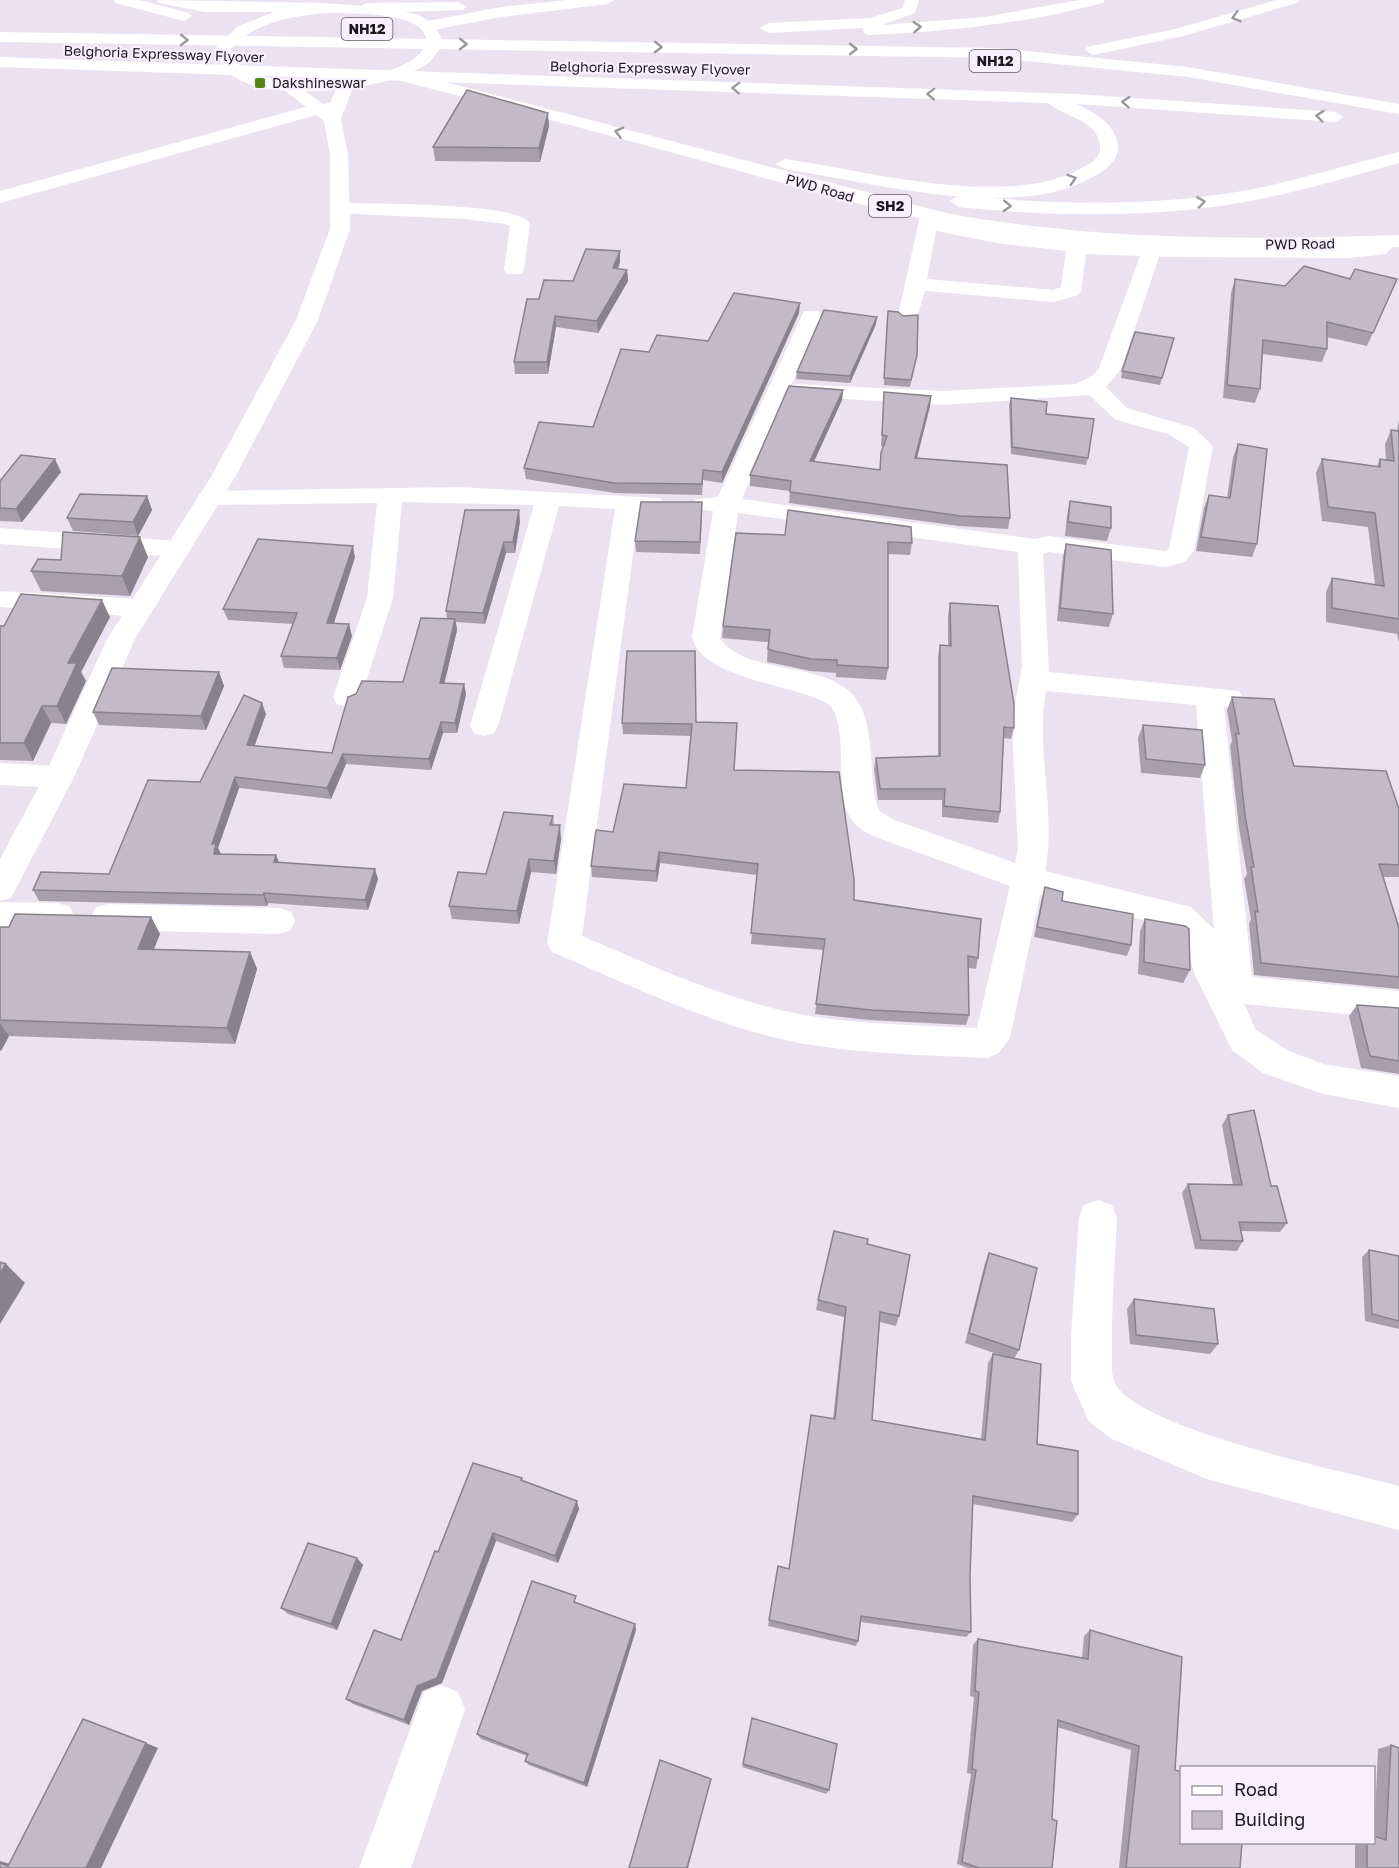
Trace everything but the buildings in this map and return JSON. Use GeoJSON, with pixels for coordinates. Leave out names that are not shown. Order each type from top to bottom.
{"type":"FeatureCollection","features":[{"type":"Feature","properties":{"kind":"main road"},"geometry":{"type":"LineString","coordinates":[[121,0],[209,23],[222,28],[231,38],[268,19],[324,8]]}},
{"type":"Feature","properties":{"kind":"main road"},"geometry":{"type":"LineString","coordinates":[[164,0],[206,7],[324,8],[479,6],[537,0]]}},
{"type":"Feature","properties":{"kind":"main road"},"geometry":{"type":"LineString","coordinates":[[366,8],[403,14],[428,26],[501,12],[606,0]]}},
{"type":"Feature","properties":{"kind":"main road"},"geometry":{"type":"LineString","coordinates":[[912,0],[910,10],[881,21],[756,30],[856,30],[947,25],[1017,16],[1098,0]]}},
{"type":"Feature","properties":{"kind":"main road","name":"NH12"},"geometry":{"type":"LineString","coordinates":[[894,68],[990,62],[1094,50],[1177,33],[1292,0]]}},
{"type":"Feature","properties":{"kind":"main road","name":"Belghoria Expressway Flyover"},"geometry":{"type":"LineString","coordinates":[[0,26],[532,30]]}},
{"type":"Feature","properties":{"kind":"main road"},"geometry":{"type":"LineString","coordinates":[[420,62],[436,43],[428,26]]}},
{"type":"Feature","properties":{"kind":"main road"},"geometry":{"type":"LineString","coordinates":[[0,37],[995,52],[1188,72],[1399,109]]}},
{"type":"Feature","properties":{"kind":"main road","name":"SH2"},"geometry":{"type":"LineString","coordinates":[[231,38],[222,50],[225,62],[237,73],[258,81],[287,86],[346,85],[394,74],[420,62]]}},
{"type":"Feature","properties":{"kind":"main road","name":"Belghoria Expressway Flyover"},"geometry":{"type":"LineString","coordinates":[[0,49],[918,79],[1030,93],[1069,107],[1104,130],[1110,146],[1105,161],[1086,174],[1054,185],[1012,190],[924,186],[822,168],[785,164]]}},
{"type":"Feature","properties":{"kind":"main road"},"geometry":{"type":"LineString","coordinates":[[0,62],[1076,99],[1227,108],[1354,119]]}},
{"type":"Feature","properties":{"kind":"main road","name":"PWD Road"},"geometry":{"type":"LineString","coordinates":[[420,62],[858,183],[949,200],[993,205],[1094,209],[1140,208],[1229,199],[1399,157]]}},
{"type":"Feature","properties":{"kind":"main road","name":"PWD Road"},"geometry":{"type":"LineString","coordinates":[[394,74],[929,220],[1153,248]]}},
{"type":"Feature","properties":{"kind":"main road"},"geometry":{"type":"LineString","coordinates":[[0,197],[329,112],[346,85]]}},
{"type":"Feature","properties":{"kind":"main road"},"geometry":{"type":"LineString","coordinates":[[0,889],[59,777],[121,639],[209,498],[307,320],[340,229],[339,155],[329,112],[287,86]]}},
{"type":"Feature","properties":{"kind":"main road"},"geometry":{"type":"LineString","coordinates":[[1375,122],[1399,125]]}},
{"type":"Feature","properties":{"kind":"main road"},"geometry":{"type":"LineString","coordinates":[[340,209],[487,214],[517,219],[520,223],[514,270]]}},
{"type":"Feature","properties":{"kind":"main road"},"geometry":{"type":"LineString","coordinates":[[909,316],[929,220],[1077,247],[1348,252],[1379,250],[1393,242]]}},
{"type":"Feature","properties":{"kind":"main road"},"geometry":{"type":"LineString","coordinates":[[915,284],[1065,295],[1071,291],[1077,247]]}},
{"type":"Feature","properties":{"kind":"main road"},"geometry":{"type":"LineString","coordinates":[[781,387],[943,398],[1080,391],[1093,386],[1110,369],[1153,248]]}},
{"type":"Feature","properties":{"kind":"main road"},"geometry":{"type":"LineString","coordinates":[[811,315],[781,387],[727,504],[706,629],[707,642],[719,656],[827,690],[841,699],[850,713],[859,795],[867,818],[884,828],[1026,879],[1179,916],[1200,934],[1211,973],[1227,988],[1399,1005]]}},
{"type":"Feature","properties":{"kind":"main road"},"geometry":{"type":"LineString","coordinates":[[209,498],[459,494],[628,503],[727,504],[1035,547],[1049,544],[1166,559],[1176,556],[1181,551],[1201,446],[1190,435],[1124,415],[1109,404],[1093,386]]}},
{"type":"Feature","properties":{"kind":"main road"},"geometry":{"type":"LineString","coordinates":[[347,697],[380,598],[390,495]]}},
{"type":"Feature","properties":{"kind":"main road"},"geometry":{"type":"LineString","coordinates":[[483,726],[549,497]]}},
{"type":"Feature","properties":{"kind":"main road"},"geometry":{"type":"LineString","coordinates":[[628,503],[564,943],[740,1012],[802,1029],[868,1038],[987,1043],[992,1038],[1034,849],[1028,710],[1036,666],[1030,554],[1035,547]]}},
{"type":"Feature","properties":{"kind":"main road"},"geometry":{"type":"LineString","coordinates":[[0,536],[177,549]]}},
{"type":"Feature","properties":{"kind":"main road"},"geometry":{"type":"LineString","coordinates":[[0,599],[140,608]]}},
{"type":"Feature","properties":{"kind":"main road"},"geometry":{"type":"LineString","coordinates":[[1034,680],[1251,700]]}},
{"type":"Feature","properties":{"kind":"main road"},"geometry":{"type":"LineString","coordinates":[[1209,696],[1227,988],[1244,1040],[1276,1062],[1323,1079],[1399,1092]]}},
{"type":"Feature","properties":{"kind":"main road"},"geometry":{"type":"LineString","coordinates":[[0,774],[59,777]]}},
{"type":"Feature","properties":{"kind":"main road"},"geometry":{"type":"LineString","coordinates":[[0,915],[279,921]]}},
{"type":"Feature","properties":{"kind":"main road"},"geometry":{"type":"LineString","coordinates":[[1098,1218],[1091,1335],[1092,1381],[1104,1407],[1127,1424],[1207,1457],[1399,1508]]}},
{"type":"Feature","properties":{"kind":"main road"},"geometry":{"type":"LineString","coordinates":[[385,1868],[441,1709]]}},
{"type":"Feature","properties":{"kind":"place","name":"Dakshineswar"},"geometry":{"type":"Point","coordinates":[260,83]}}]}
